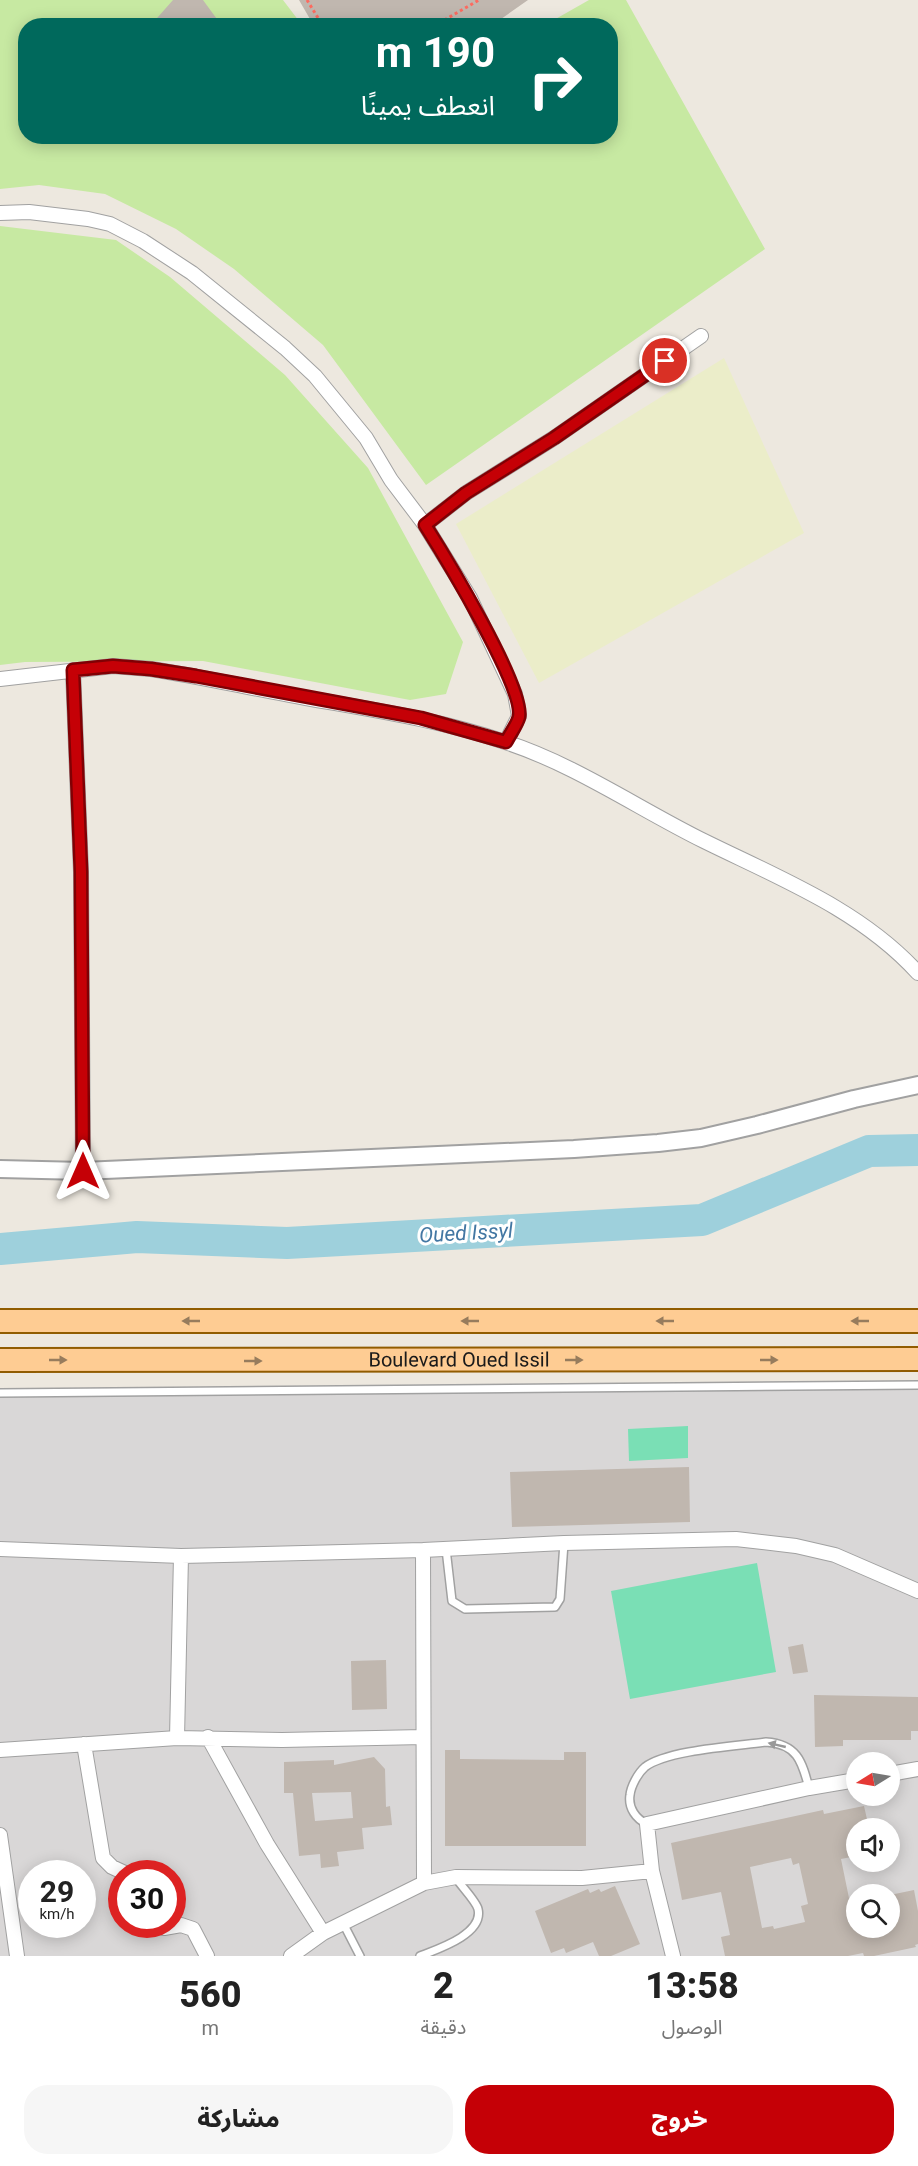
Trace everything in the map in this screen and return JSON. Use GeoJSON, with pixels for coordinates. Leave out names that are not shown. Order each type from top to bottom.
{"type":"FeatureCollection","features":[{"type":"Feature","properties":{"kind":"main road","name":"Boulevard Oued Issil"},"geometry":{"type":"LineString","coordinates":[[0,1321],[918,1321]]}},
{"type":"Feature","properties":{"kind":"main road","name":"Boulevard Oued Issil"},"geometry":{"type":"LineString","coordinates":[[0,1360],[918,1359]]}},
{"type":"Feature","properties":{"kind":"street"},"geometry":{"type":"LineString","coordinates":[[0,213],[62,215],[110,224],[143,241],[192,273],[285,348],[315,376],[366,438],[391,480],[425,525],[470,598],[514,694],[519,716],[506,742]]}},
{"type":"Feature","properties":{"kind":"street"},"geometry":{"type":"LineString","coordinates":[[425,525],[466,493],[554,438],[702,336]]}},
{"type":"Feature","properties":{"kind":"street"},"geometry":{"type":"LineString","coordinates":[[0,679],[113,666],[151,669],[421,718],[506,742],[601,785],[843,912],[880,937],[918,974]]}},
{"type":"Feature","properties":{"kind":"street"},"geometry":{"type":"LineString","coordinates":[[73,670],[81,872],[83,1171]]}},
{"type":"Feature","properties":{"kind":"street"},"geometry":{"type":"LineString","coordinates":[[0,1169],[83,1171],[574,1149],[658,1143],[700,1138],[918,1085]]}},
{"type":"Feature","properties":{"kind":"street"},"geometry":{"type":"LineString","coordinates":[[0,1550],[181,1556],[736,1539],[796,1546],[835,1555],[918,1591]]}},
{"type":"Feature","properties":{"kind":"street"},"geometry":{"type":"LineString","coordinates":[[423,1550],[424,1883]]}},
{"type":"Feature","properties":{"kind":"street"},"geometry":{"type":"LineString","coordinates":[[177,1738],[181,1556]]}},
{"type":"Feature","properties":{"kind":"street"},"geometry":{"type":"LineString","coordinates":[[0,1750],[208,1737],[282,1740],[423,1737]]}},
{"type":"Feature","properties":{"kind":"street"},"geometry":{"type":"LineString","coordinates":[[208,1737],[267,1844],[323,1933]]}},
{"type":"Feature","properties":{"kind":"street"},"geometry":{"type":"LineString","coordinates":[[84,1744],[103,1858],[108,1864]]}},
{"type":"Feature","properties":{"kind":"street"},"geometry":{"type":"LineString","coordinates":[[900,1772],[918,1769]]}},
{"type":"Feature","properties":{"kind":"street"},"geometry":{"type":"LineString","coordinates":[[673,1956],[652,1871],[647,1824],[846,1782]]}},
{"type":"Feature","properties":{"kind":"street"},"geometry":{"type":"LineString","coordinates":[[0,1835],[17,1956]]}},
{"type":"Feature","properties":{"kind":"street"},"geometry":{"type":"LineString","coordinates":[[296,1955],[323,1933],[424,1883],[456,1878],[582,1878],[652,1871]]}},
{"type":"Feature","properties":{"kind":"street"},"geometry":{"type":"LineString","coordinates":[[186,1927],[193,1929],[207,1956]]}},
{"type":"Feature","properties":{"kind":"lane"},"geometry":{"type":"LineString","coordinates":[[0,1393],[918,1385]]}},
{"type":"Feature","properties":{"kind":"lane"},"geometry":{"type":"LineString","coordinates":[[446,1549],[452,1601],[465,1609],[555,1607],[560,1599],[564,1543]]}},
{"type":"Feature","properties":{"kind":"lane"},"geometry":{"type":"LineString","coordinates":[[647,1824],[635,1815],[630,1805],[633,1785],[645,1767],[672,1756],[766,1742],[777,1743],[795,1753],[802,1763],[809,1788]]}},
{"type":"Feature","properties":{"kind":"lane"},"geometry":{"type":"LineString","coordinates":[[420,1956],[459,1939],[472,1930],[477,1922],[478,1909],[456,1878]]}},
{"type":"Feature","properties":{"kind":"lane"},"geometry":{"type":"LineString","coordinates":[[343,1923],[360,1956]]}},
{"type":"Feature","properties":{"kind":"path"},"geometry":{"type":"LineString","coordinates":[[307,0],[318,18]]}},
{"type":"Feature","properties":{"kind":"path"},"geometry":{"type":"LineString","coordinates":[[448,18],[479,0]]}},
{"type":"Feature","properties":{"kind":"shaded area"},"geometry":{"type":"Polygon","coordinates":[[[918,1382],[918,1956],[0,1956],[0,1394],[918,1382]]]}},
{"type":"Feature","properties":{"kind":"green space"},"geometry":{"type":"Polygon","coordinates":[[[0,0],[283,0],[297,18],[18,18],[18,144],[618,144],[618,18],[557,18],[589,0],[626,0],[765,249],[426,485],[323,345],[234,269],[176,229],[105,194],[39,185],[0,189],[0,0]]]}},
{"type":"Feature","properties":{"kind":"green space"},"geometry":{"type":"Polygon","coordinates":[[[0,226],[116,240],[170,277],[285,375],[368,468],[463,642],[446,694],[410,700],[203,661],[25,662],[0,665],[0,226]]]}},
{"type":"Feature","properties":{"kind":"green space"},"geometry":{"type":"Polygon","coordinates":[[[724,358],[804,533],[539,683],[456,524],[724,358]]]}},
{"type":"Feature","properties":{"kind":"green space"},"geometry":{"type":"Polygon","coordinates":[[[688,1426],[688,1458],[629,1461],[628,1429],[688,1426]]]}},
{"type":"Feature","properties":{"kind":"green space"},"geometry":{"type":"Polygon","coordinates":[[[757,1563],[776,1672],[630,1699],[611,1591],[757,1563]]]}},
{"type":"Feature","properties":{"kind":"building"},"geometry":{"type":"Polygon","coordinates":[[[173,0],[203,0],[216,18],[157,18],[173,0]]]}},
{"type":"Feature","properties":{"kind":"building"},"geometry":{"type":"Polygon","coordinates":[[[299,0],[528,0],[502,18],[309,18],[299,0]]]}},
{"type":"Feature","properties":{"kind":"building"},"geometry":{"type":"Polygon","coordinates":[[[689,1467],[690,1522],[512,1527],[510,1472],[689,1467]]]}},
{"type":"Feature","properties":{"kind":"building"},"geometry":{"type":"Polygon","coordinates":[[[803,1644],[808,1672],[793,1674],[788,1647],[803,1644]]]}},
{"type":"Feature","properties":{"kind":"building"},"geometry":{"type":"Polygon","coordinates":[[[386,1660],[387,1709],[352,1710],[351,1661],[386,1660]]]}},
{"type":"Feature","properties":{"kind":"building"},"geometry":{"type":"Polygon","coordinates":[[[814,1695],[918,1697],[918,1731],[911,1731],[911,1740],[843,1740],[843,1746],[815,1747],[814,1695]]]}},
{"type":"Feature","properties":{"kind":"building"},"geometry":{"type":"Polygon","coordinates":[[[445,1750],[460,1750],[460,1759],[564,1760],[564,1752],[586,1752],[586,1846],[445,1846],[445,1750]]]}},
{"type":"Feature","properties":{"kind":"building"},"geometry":{"type":"Polygon","coordinates":[[[374,1757],[385,1769],[386,1807],[390,1806],[392,1825],[362,1828],[364,1849],[337,1852],[339,1866],[321,1868],[320,1854],[299,1856],[293,1793],[284,1793],[284,1762],[334,1760],[334,1765],[374,1757]],[[351,1792],[312,1793],[315,1821],[353,1818],[351,1792]]]}},
{"type":"Feature","properties":{"kind":"building"},"geometry":{"type":"Polygon","coordinates":[[[864,1806],[867,1818],[846,1818],[846,1858],[841,1859],[846,1884],[846,1938],[900,1938],[900,1893],[914,1890],[918,1911],[918,1944],[915,1945],[916,1947],[874,1956],[864,1956],[863,1953],[848,1956],[725,1956],[721,1937],[730,1935],[721,1892],[682,1900],[671,1843],[823,1810],[824,1814],[864,1806]],[[791,1858],[750,1867],[762,1928],[773,1926],[774,1929],[805,1922],[801,1906],[808,1904],[799,1863],[793,1865],[791,1858]]]}},
{"type":"Feature","properties":{"kind":"building"},"geometry":{"type":"Polygon","coordinates":[[[615,1886],[640,1944],[611,1956],[599,1956],[593,1942],[566,1953],[564,1948],[551,1953],[535,1911],[588,1889],[590,1893],[599,1889],[601,1892],[615,1886]]]}},
{"type":"Feature","properties":{"kind":"waterway","name":"Oued Issyl"},"geometry":{"type":"LineString","coordinates":[[0,1249],[137,1237],[287,1243],[702,1220],[869,1151],[918,1150]]}},
{"type":"Feature","properties":{"kind":"route"},"geometry":{"type":"LineString","coordinates":[[83,1171],[81,872],[73,670],[113,666],[196,676],[421,718],[506,742],[519,716],[506,672],[470,598],[425,525],[466,493],[554,438],[665,361]]}}]}
